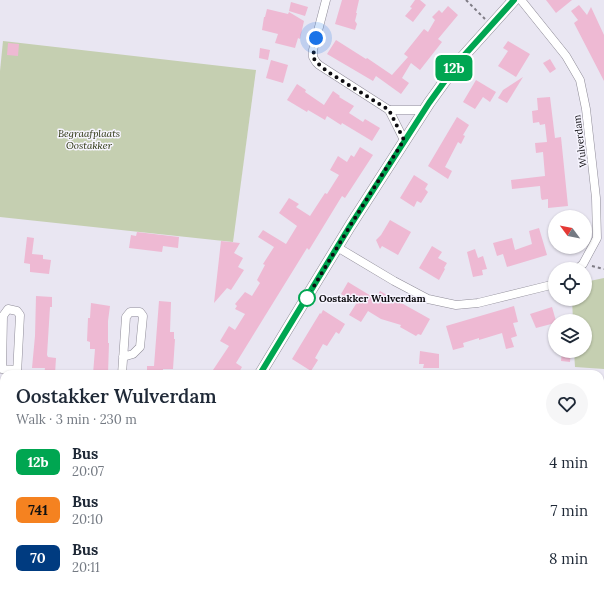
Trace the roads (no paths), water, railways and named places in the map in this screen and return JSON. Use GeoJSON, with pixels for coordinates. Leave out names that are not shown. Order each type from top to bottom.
{"type":"FeatureCollection","features":[{"type":"Feature","properties":{"kind":"street"},"geometry":{"type":"LineString","coordinates":[[326,0],[313,50],[313,57],[316,62],[328,72],[389,110],[404,140]]}},
{"type":"Feature","properties":{"kind":"street"},"geometry":{"type":"LineString","coordinates":[[262,370],[337,247],[424,110],[460,60],[514,0]]}},
{"type":"Feature","properties":{"kind":"street","name":"Wulverdam"},"geometry":{"type":"LineString","coordinates":[[521,0],[566,56],[580,80],[586,109],[596,198],[597,238],[583,262]]}},
{"type":"Feature","properties":{"kind":"street"},"geometry":{"type":"LineString","coordinates":[[389,110],[424,110]]}},
{"type":"Feature","properties":{"kind":"street"},"geometry":{"type":"LineString","coordinates":[[337,247],[394,281],[428,299],[456,305],[478,303],[548,286]]}},
{"type":"Feature","properties":{"kind":"street"},"geometry":{"type":"LineString","coordinates":[[7,370],[2,369],[3,316],[8,309],[17,311],[20,315],[17,370]]}},
{"type":"Feature","properties":{"kind":"street"},"geometry":{"type":"LineString","coordinates":[[122,370],[123,357],[126,317],[130,312],[140,312],[143,316],[140,347],[133,354],[123,357]]}},
{"type":"Feature","properties":{"kind":"place","name":"Oostakker Wulverdam"},"geometry":{"type":"Point","coordinates":[307,298]}},
{"type":"Feature","properties":{"kind":"park label","name":"Begraafplaats Oostakker"},"geometry":{"type":"Point","coordinates":[89,138]}}]}
